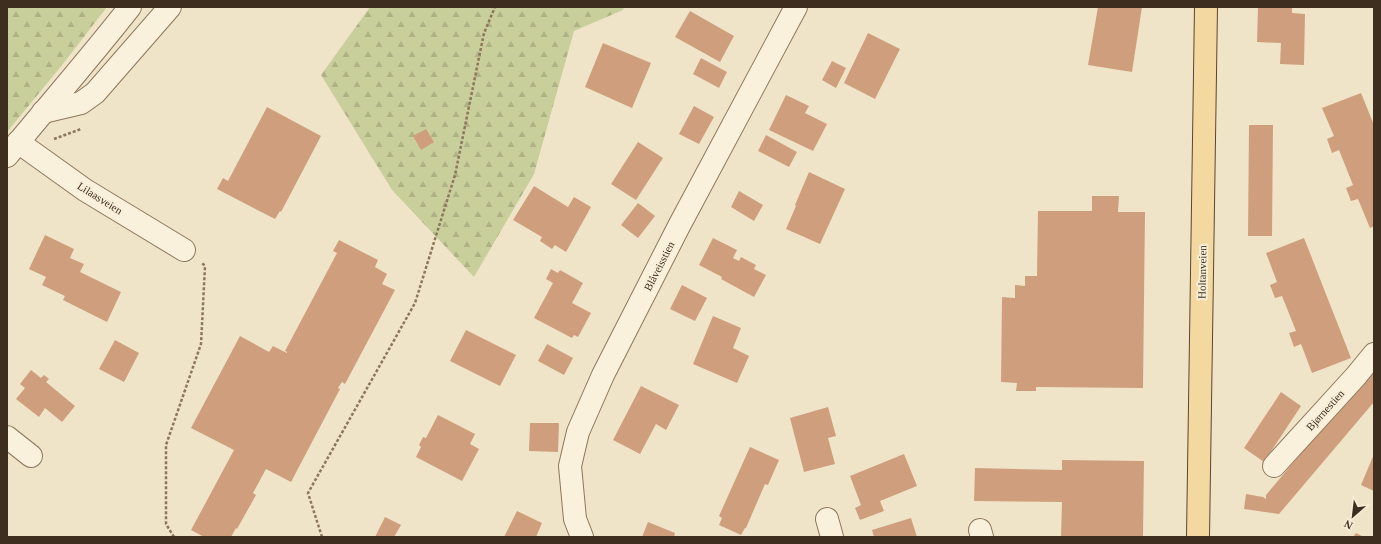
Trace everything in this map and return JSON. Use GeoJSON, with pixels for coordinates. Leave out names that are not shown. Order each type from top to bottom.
{"type":"FeatureCollection","features":[{"type":"Feature","properties":{"kind":"main road","name":"Holtanveien"},"geometry":{"type":"LineString","coordinates":[[1198,537],[1206,7]]}},
{"type":"Feature","properties":{"kind":"street","name":"Lilaasveien"},"geometry":{"type":"LineString","coordinates":[[130,7],[93,55],[13,149],[85,190],[184,250]]}},
{"type":"Feature","properties":{"kind":"street"},"geometry":{"type":"LineString","coordinates":[[43,112],[81,103],[95,93],[170,7]]}},
{"type":"Feature","properties":{"kind":"street","name":"Blåveisstien"},"geometry":{"type":"LineString","coordinates":[[582,537],[575,519],[570,466],[578,432],[603,375],[676,233],[796,7]]}},
{"type":"Feature","properties":{"kind":"street","name":"Bjørnestien"},"geometry":{"type":"LineString","coordinates":[[1274,466],[1356,376],[1374,354]]}},
{"type":"Feature","properties":{"kind":"street"},"geometry":{"type":"LineString","coordinates":[[7,437],[31,456]]}},
{"type":"Feature","properties":{"kind":"path"},"geometry":{"type":"LineString","coordinates":[[322,537],[308,493],[415,303],[455,175],[484,33],[495,7]]}},
{"type":"Feature","properties":{"kind":"path"},"geometry":{"type":"LineString","coordinates":[[174,537],[166,524],[166,445],[200,344],[205,266],[184,250]]}},
{"type":"Feature","properties":{"kind":"green space"},"geometry":{"type":"Polygon","coordinates":[[[7,7],[107,7],[63,64],[7,132],[7,7]]]}},
{"type":"Feature","properties":{"kind":"green space"},"geometry":{"type":"Polygon","coordinates":[[[370,7],[624,7],[623,10],[574,31],[534,174],[474,277],[392,190],[321,75],[370,7]]]}},
{"type":"Feature","properties":{"kind":"building"},"geometry":{"type":"Polygon","coordinates":[[[1098,7],[1142,7],[1132,72],[1088,65],[1098,7]]]}},
{"type":"Feature","properties":{"kind":"building"},"geometry":{"type":"Polygon","coordinates":[[[1258,7],[1292,7],[1292,13],[1305,14],[1304,65],[1280,64],[1281,43],[1257,42],[1258,7]]]}},
{"type":"Feature","properties":{"kind":"building"},"geometry":{"type":"Polygon","coordinates":[[[690,11],[734,36],[720,62],[675,37],[690,11]]]}},
{"type":"Feature","properties":{"kind":"building"},"geometry":{"type":"Polygon","coordinates":[[[868,33],[900,49],[875,99],[844,83],[868,33]]]}},
{"type":"Feature","properties":{"kind":"building"},"geometry":{"type":"Polygon","coordinates":[[[603,43],[651,63],[632,108],[585,87],[603,43]]]}},
{"type":"Feature","properties":{"kind":"building"},"geometry":{"type":"Polygon","coordinates":[[[701,58],[727,72],[719,88],[693,74],[701,58]]]}},
{"type":"Feature","properties":{"kind":"building"},"geometry":{"type":"Polygon","coordinates":[[[832,61],[846,68],[836,88],[822,80],[832,61]]]}},
{"type":"Feature","properties":{"kind":"building"},"geometry":{"type":"Polygon","coordinates":[[[1361,93],[1374,125],[1374,226],[1370,228],[1358,199],[1351,201],[1346,188],[1353,185],[1339,150],[1332,153],[1327,139],[1334,136],[1322,108],[1361,93]]]}},
{"type":"Feature","properties":{"kind":"building"},"geometry":{"type":"Polygon","coordinates":[[[786,95],[809,106],[805,113],[827,124],[813,151],[769,130],[786,95]]]}},
{"type":"Feature","properties":{"kind":"building"},"geometry":{"type":"Polygon","coordinates":[[[694,106],[714,117],[699,144],[679,134],[694,106]]]}},
{"type":"Feature","properties":{"kind":"building"},"geometry":{"type":"Polygon","coordinates":[[[267,107],[321,136],[281,212],[280,211],[275,219],[217,189],[223,178],[228,181],[267,107]]]}},
{"type":"Feature","properties":{"kind":"building"},"geometry":{"type":"Polygon","coordinates":[[[1249,125],[1273,125],[1272,236],[1248,236],[1249,125]]]}},
{"type":"Feature","properties":{"kind":"building"},"geometry":{"type":"Polygon","coordinates":[[[426,129],[434,142],[421,150],[413,136],[426,129]]]}},
{"type":"Feature","properties":{"kind":"building"},"geometry":{"type":"Polygon","coordinates":[[[766,135],[797,152],[789,167],[758,151],[766,135]]]}},
{"type":"Feature","properties":{"kind":"building"},"geometry":{"type":"Polygon","coordinates":[[[638,142],[663,158],[636,200],[611,184],[638,142]]]}},
{"type":"Feature","properties":{"kind":"building"},"geometry":{"type":"Polygon","coordinates":[[[809,172],[845,189],[820,244],[786,229],[809,172]]]}},
{"type":"Feature","properties":{"kind":"building"},"geometry":{"type":"Polygon","coordinates":[[[534,186],[568,207],[574,197],[591,207],[566,252],[555,245],[552,249],[540,241],[542,237],[513,220],[534,186]]]}},
{"type":"Feature","properties":{"kind":"building"},"geometry":{"type":"Polygon","coordinates":[[[739,191],[763,205],[754,221],[731,207],[739,191]]]}},
{"type":"Feature","properties":{"kind":"building"},"geometry":{"type":"Polygon","coordinates":[[[1092,196],[1119,196],[1118,212],[1145,212],[1143,388],[1036,387],[1036,391],[1016,391],[1017,383],[1001,382],[1002,297],[1015,298],[1015,285],[1025,286],[1025,276],[1037,276],[1038,211],[1092,211],[1092,196]]]}},
{"type":"Feature","properties":{"kind":"building"},"geometry":{"type":"Polygon","coordinates":[[[638,203],[655,216],[638,238],[621,225],[638,203]]]}},
{"type":"Feature","properties":{"kind":"building"},"geometry":{"type":"Polygon","coordinates":[[[45,235],[74,249],[70,258],[84,264],[80,272],[121,292],[107,322],[63,300],[65,296],[42,285],[46,277],[29,269],[45,235]]]}},
{"type":"Feature","properties":{"kind":"building"},"geometry":{"type":"Polygon","coordinates":[[[713,238],[737,250],[733,258],[739,261],[741,257],[756,265],[754,269],[766,275],[754,297],[699,265],[713,238]]]}},
{"type":"Feature","properties":{"kind":"building"},"geometry":{"type":"Polygon","coordinates":[[[1304,238],[1351,358],[1312,373],[1301,344],[1294,347],[1289,333],[1296,331],[1282,296],[1275,298],[1270,285],[1277,282],[1266,253],[1304,238]]]}},
{"type":"Feature","properties":{"kind":"building"},"geometry":{"type":"Polygon","coordinates":[[[339,240],[378,260],[375,267],[387,274],[382,284],[395,290],[345,384],[342,382],[338,388],[340,389],[291,482],[266,469],[253,493],[256,495],[231,537],[204,537],[191,530],[234,450],[191,428],[240,336],[269,352],[273,346],[287,353],[285,351],[337,253],[333,251],[339,240]]]}},
{"type":"Feature","properties":{"kind":"building"},"geometry":{"type":"Polygon","coordinates":[[[551,269],[558,273],[560,270],[583,283],[572,303],[591,313],[578,337],[574,335],[572,338],[534,318],[553,283],[546,279],[551,269]]]}},
{"type":"Feature","properties":{"kind":"building"},"geometry":{"type":"Polygon","coordinates":[[[682,285],[707,298],[695,321],[670,309],[682,285]]]}},
{"type":"Feature","properties":{"kind":"building"},"geometry":{"type":"Polygon","coordinates":[[[713,316],[741,328],[733,348],[749,356],[737,383],[693,364],[713,316]]]}},
{"type":"Feature","properties":{"kind":"building"},"geometry":{"type":"Polygon","coordinates":[[[466,330],[516,355],[500,386],[450,361],[466,330]]]}},
{"type":"Feature","properties":{"kind":"building"},"geometry":{"type":"Polygon","coordinates":[[[115,340],[139,353],[124,382],[99,369],[115,340]]]}},
{"type":"Feature","properties":{"kind":"building"},"geometry":{"type":"Polygon","coordinates":[[[547,344],[573,358],[564,375],[538,361],[547,344]]]}},
{"type":"Feature","properties":{"kind":"building"},"geometry":{"type":"Polygon","coordinates":[[[1374,366],[1374,402],[1279,514],[1244,509],[1246,494],[1263,497],[1266,499],[1266,495],[1374,366]]]}},
{"type":"Feature","properties":{"kind":"building"},"geometry":{"type":"Polygon","coordinates":[[[31,370],[41,378],[44,375],[49,379],[46,382],[75,406],[62,422],[45,408],[39,417],[16,399],[25,388],[20,384],[31,370]]]}},
{"type":"Feature","properties":{"kind":"building"},"geometry":{"type":"Polygon","coordinates":[[[641,386],[679,405],[666,430],[656,424],[640,454],[613,440],[641,386]]]}},
{"type":"Feature","properties":{"kind":"building"},"geometry":{"type":"Polygon","coordinates":[[[1281,392],[1301,406],[1264,462],[1244,448],[1281,392]]]}},
{"type":"Feature","properties":{"kind":"building"},"geometry":{"type":"Polygon","coordinates":[[[828,407],[836,436],[828,438],[835,464],[804,472],[790,418],[828,407]]]}},
{"type":"Feature","properties":{"kind":"building"},"geometry":{"type":"Polygon","coordinates":[[[438,415],[475,434],[470,444],[479,449],[462,481],[416,457],[421,447],[419,445],[423,437],[426,438],[438,415]]]}},
{"type":"Feature","properties":{"kind":"building"},"geometry":{"type":"Polygon","coordinates":[[[530,423],[559,423],[558,452],[529,451],[530,423]]]}},
{"type":"Feature","properties":{"kind":"building"},"geometry":{"type":"Polygon","coordinates":[[[750,447],[779,460],[768,485],[765,484],[746,528],[741,535],[719,525],[722,518],[719,516],[750,447]]]}},
{"type":"Feature","properties":{"kind":"building"},"geometry":{"type":"Polygon","coordinates":[[[904,454],[917,486],[880,501],[884,511],[860,520],[855,508],[861,505],[850,476],[904,454]]]}},
{"type":"Feature","properties":{"kind":"building"},"geometry":{"type":"Polygon","coordinates":[[[1374,454],[1374,491],[1361,485],[1374,454]]]}},
{"type":"Feature","properties":{"kind":"building"},"geometry":{"type":"Polygon","coordinates":[[[1062,460],[1144,461],[1143,537],[1061,537],[1062,502],[974,501],[975,468],[1062,470],[1062,460]]]}},
{"type":"Feature","properties":{"kind":"building"},"geometry":{"type":"Polygon","coordinates":[[[517,511],[542,523],[536,537],[504,537],[517,511]]]}},
{"type":"Feature","properties":{"kind":"building"},"geometry":{"type":"Polygon","coordinates":[[[385,517],[401,525],[394,537],[375,537],[385,517]]]}},
{"type":"Feature","properties":{"kind":"building"},"geometry":{"type":"Polygon","coordinates":[[[911,518],[917,537],[874,537],[872,530],[911,518]]]}},
{"type":"Feature","properties":{"kind":"building"},"geometry":{"type":"Polygon","coordinates":[[[648,522],[675,533],[674,537],[642,537],[648,522]]]}},
{"type":"Feature","properties":{"kind":"building"},"geometry":{"type":"Polygon","coordinates":[[[1356,533],[1364,537],[1353,537],[1356,533]]]}}]}
